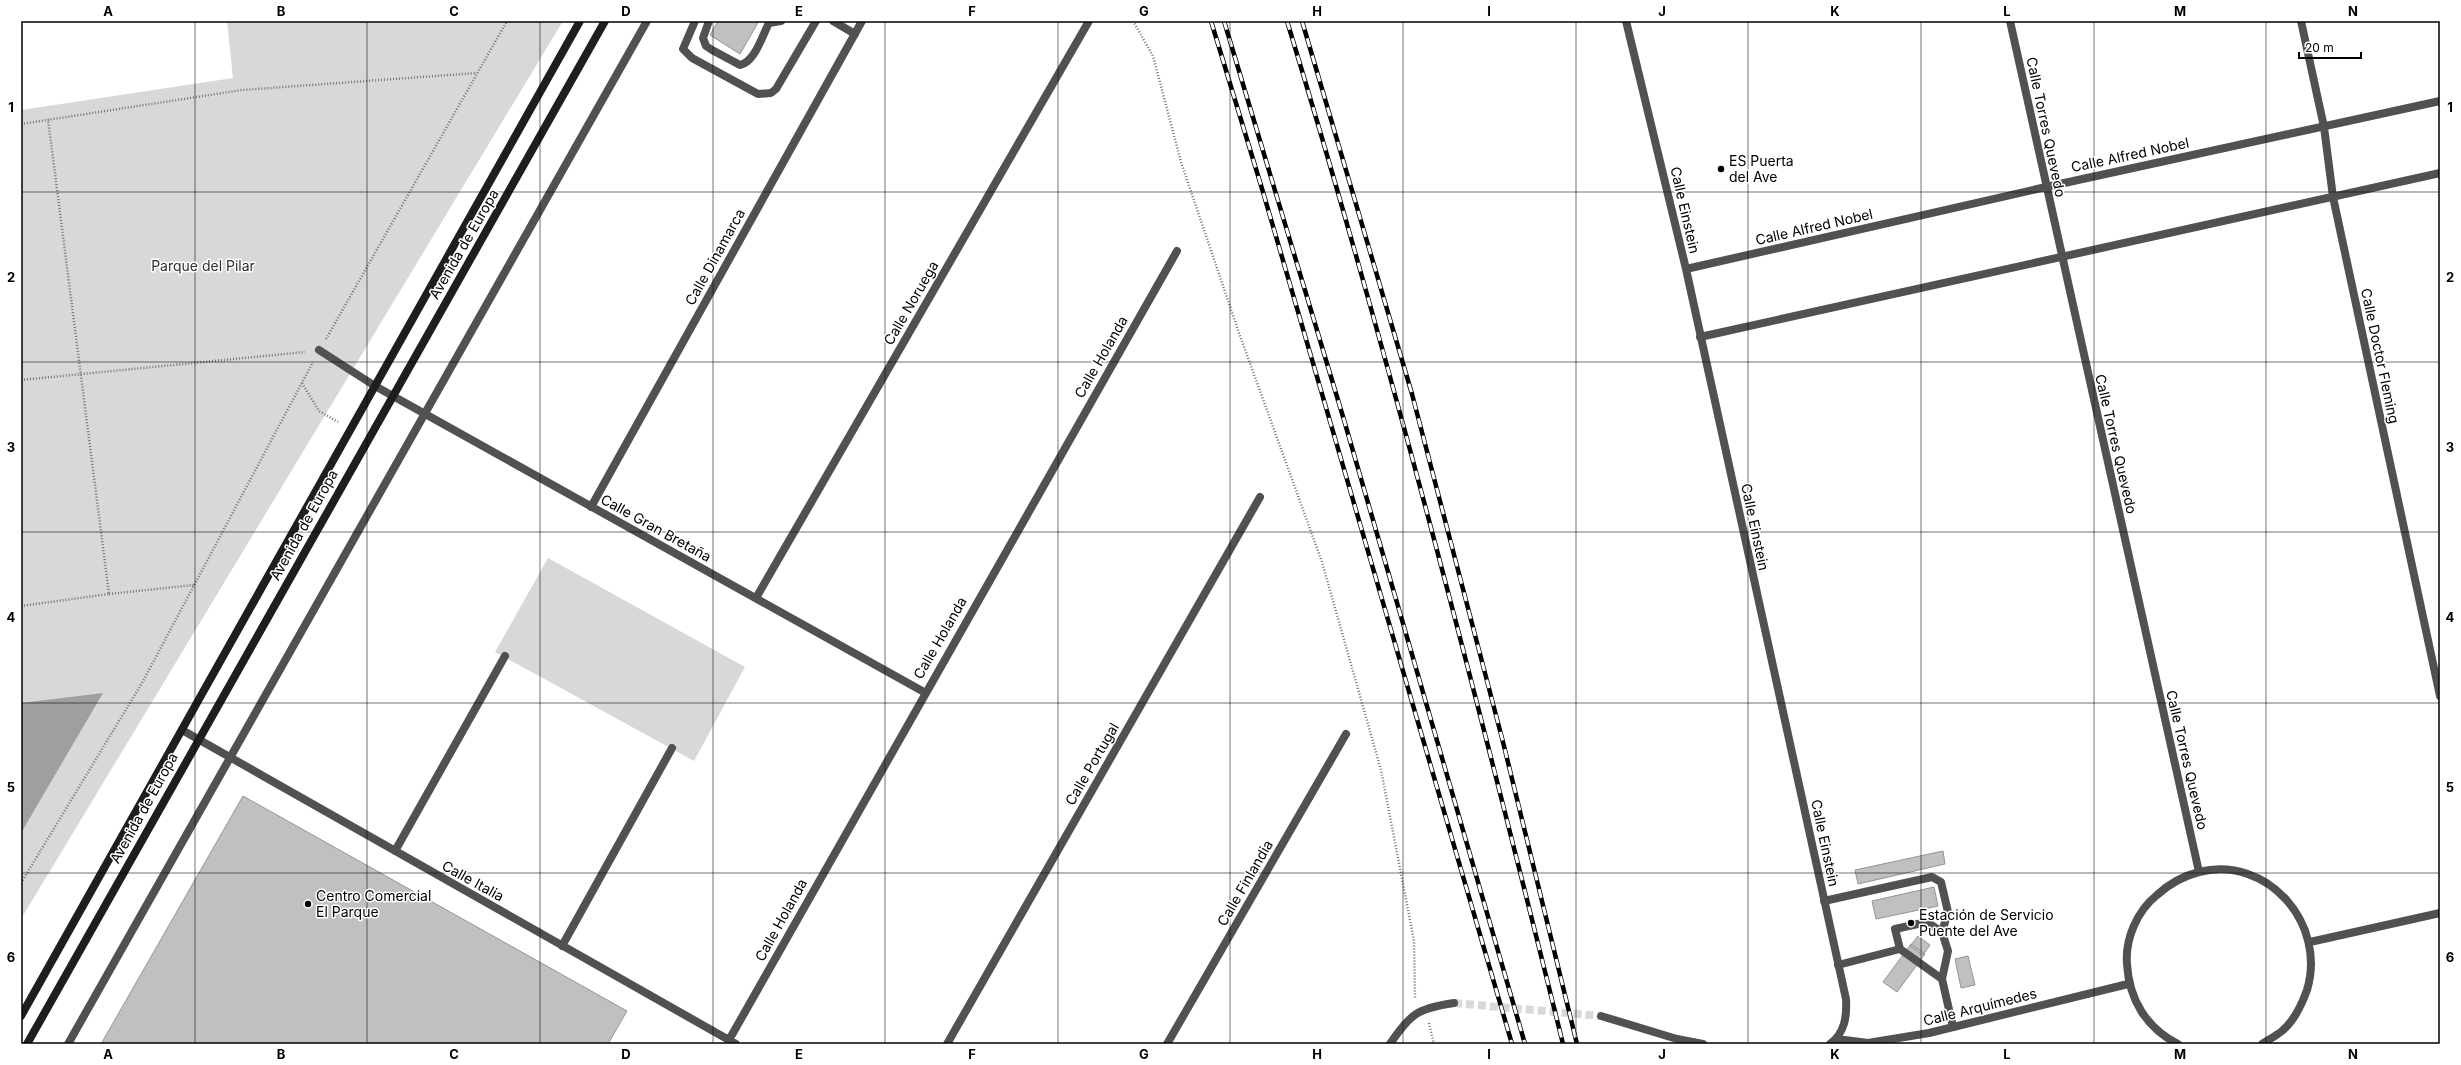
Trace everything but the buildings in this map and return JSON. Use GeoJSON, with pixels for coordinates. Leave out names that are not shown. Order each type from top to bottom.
{"type":"FeatureCollection","features":[{"type":"Feature","properties":{"kind":"main road","name":"Avenida de Europa"},"geometry":{"type":"LineString","coordinates":[[21,1016],[580,21]]}},
{"type":"Feature","properties":{"kind":"main road","name":"Avenida de Europa"},"geometry":{"type":"LineString","coordinates":[[27,1044],[605,21]]}},
{"type":"Feature","properties":{"kind":"street"},"geometry":{"type":"LineString","coordinates":[[68,1044],[647,21]]}},
{"type":"Feature","properties":{"kind":"street"},"geometry":{"type":"LineString","coordinates":[[695,21],[683,49],[692,58],[758,94],[771,93],[776,89],[816,21]]}},
{"type":"Feature","properties":{"kind":"street"},"geometry":{"type":"LineString","coordinates":[[708,21],[703,38],[706,46],[740,65],[746,63],[751,57],[769,23],[781,21]]}},
{"type":"Feature","properties":{"kind":"street"},"geometry":{"type":"LineString","coordinates":[[833,21],[855,34]]}},
{"type":"Feature","properties":{"kind":"street","name":"Calle Dinamarca"},"geometry":{"type":"LineString","coordinates":[[591,507],[862,21]]}},
{"type":"Feature","properties":{"kind":"street","name":"Calle Noruega"},"geometry":{"type":"LineString","coordinates":[[756,598],[1089,21]]}},
{"type":"Feature","properties":{"kind":"street","name":"Calle Einstein"},"geometry":{"type":"LineString","coordinates":[[1626,21],[1686,270],[1846,999],[1847,1015],[1837,1039]]}},
{"type":"Feature","properties":{"kind":"street","name":"Calle Torres Quevedo"},"geometry":{"type":"LineString","coordinates":[[2010,21],[2060,257],[2199,872]]}},
{"type":"Feature","properties":{"kind":"street","name":"Calle Doctor Fleming"},"geometry":{"type":"LineString","coordinates":[[2301,21],[2324,127],[2333,197],[2440,696]]}},
{"type":"Feature","properties":{"kind":"street","name":"Calle Alfred Nobel"},"geometry":{"type":"LineString","coordinates":[[1686,270],[2046,187],[2440,101]]}},
{"type":"Feature","properties":{"kind":"street"},"geometry":{"type":"LineString","coordinates":[[1700,337],[2440,172]]}},
{"type":"Feature","properties":{"kind":"street","name":"Calle Holanda"},"geometry":{"type":"LineString","coordinates":[[729,1040],[924,692],[1177,250]]}},
{"type":"Feature","properties":{"kind":"street","name":"Calle Gran Bretaña"},"geometry":{"type":"LineString","coordinates":[[319,350],[375,386],[924,692]]}},
{"type":"Feature","properties":{"kind":"street","name":"Calle Portugal"},"geometry":{"type":"LineString","coordinates":[[947,1044],[1260,497]]}},
{"type":"Feature","properties":{"kind":"street"},"geometry":{"type":"LineString","coordinates":[[395,852],[505,656]]}},
{"type":"Feature","properties":{"kind":"street","name":"Calle Italia"},"geometry":{"type":"LineString","coordinates":[[182,730],[736,1044]]}},
{"type":"Feature","properties":{"kind":"street","name":"Calle Finlandia"},"geometry":{"type":"LineString","coordinates":[[1167,1044],[1346,734]]}},
{"type":"Feature","properties":{"kind":"street"},"geometry":{"type":"LineString","coordinates":[[562,946],[672,748]]}},
{"type":"Feature","properties":{"kind":"street"},"geometry":{"type":"LineString","coordinates":[[2178,1044],[2163,1037],[2141,1014],[2128,984],[2126,954],[2133,926],[2149,901],[2172,882],[2199,872],[2228,870],[2256,877],[2280,893],[2299,915],[2310,942],[2312,974],[2302,1004],[2283,1030],[2262,1044]]}},
{"type":"Feature","properties":{"kind":"street"},"geometry":{"type":"LineString","coordinates":[[1824,901],[1932,876],[1941,882],[1948,912],[1942,932],[1948,951],[1942,979],[1953,1027]]}},
{"type":"Feature","properties":{"kind":"street"},"geometry":{"type":"LineString","coordinates":[[2310,942],[2440,913]]}},
{"type":"Feature","properties":{"kind":"street"},"geometry":{"type":"LineString","coordinates":[[1942,932],[1927,922],[1896,929],[1900,949],[1942,979]]}},
{"type":"Feature","properties":{"kind":"street"},"geometry":{"type":"LineString","coordinates":[[1838,965],[1900,949]]}},
{"type":"Feature","properties":{"kind":"street","name":"Calle Arquímedes"},"geometry":{"type":"LineString","coordinates":[[1837,1039],[1868,1043],[1953,1027],[2128,984]]}},
{"type":"Feature","properties":{"kind":"street"},"geometry":{"type":"LineString","coordinates":[[1390,1044],[1402,1027],[1415,1013],[1426,1008],[1454,1003]]}},
{"type":"Feature","properties":{"kind":"street"},"geometry":{"type":"LineString","coordinates":[[1601,1016],[1677,1039],[1703,1044]]}},
{"type":"Feature","properties":{"kind":"street"},"geometry":{"type":"LineString","coordinates":[[1677,1039],[1688,1044]]}},
{"type":"Feature","properties":{"kind":"street"},"geometry":{"type":"LineString","coordinates":[[1830,1044],[1837,1039]]}},
{"type":"Feature","properties":{"kind":"path"},"geometry":{"type":"LineString","coordinates":[[21,883],[142,683],[319,350],[507,21]]}},
{"type":"Feature","properties":{"kind":"path"},"geometry":{"type":"LineString","coordinates":[[1133,21],[1154,56],[1181,162],[1239,333],[1322,562],[1379,763],[1414,941],[1415,1013]]}},
{"type":"Feature","properties":{"kind":"path"},"geometry":{"type":"LineString","coordinates":[[21,124],[242,90],[477,73]]}},
{"type":"Feature","properties":{"kind":"path"},"geometry":{"type":"LineString","coordinates":[[48,119],[109,594]]}},
{"type":"Feature","properties":{"kind":"path"},"geometry":{"type":"LineString","coordinates":[[21,380],[319,350]]}},
{"type":"Feature","properties":{"kind":"path"},"geometry":{"type":"LineString","coordinates":[[302,382],[319,412],[352,428]]}},
{"type":"Feature","properties":{"kind":"path"},"geometry":{"type":"LineString","coordinates":[[21,606],[109,594],[194,585]]}},
{"type":"Feature","properties":{"kind":"path"},"geometry":{"type":"LineString","coordinates":[[1426,1008],[1434,1044]]}},
{"type":"Feature","properties":{"kind":"green space","name":"Parque del Pilar"},"geometry":{"type":"Polygon","coordinates":[[[227,21],[563,21],[21,919],[21,110],[233,78],[227,21]]]}},
{"type":"Feature","properties":{"kind":"green space"},"geometry":{"type":"Polygon","coordinates":[[[548,558],[745,667],[694,761],[495,652],[548,558]]]}},
{"type":"Feature","properties":{"kind":"shaded area"},"geometry":{"type":"Polygon","coordinates":[[[103,693],[21,833],[21,703],[103,693]]]}},
{"type":"Feature","properties":{"kind":"tunnel"},"geometry":{"type":"LineString","coordinates":[[1454,1003],[1601,1016]]}},
{"type":"Feature","properties":{"kind":"railway"},"geometry":{"type":"LineString","coordinates":[[1211,21],[1263,192],[1512,1044]]}},
{"type":"Feature","properties":{"kind":"railway"},"geometry":{"type":"LineString","coordinates":[[1224,21],[1344,420],[1525,1044]]}},
{"type":"Feature","properties":{"kind":"railway"},"geometry":{"type":"LineString","coordinates":[[1287,21],[1362,275],[1432,531],[1563,1044]]}},
{"type":"Feature","properties":{"kind":"railway"},"geometry":{"type":"LineString","coordinates":[[1302,21],[1412,394],[1503,742],[1577,1044]]}},
{"type":"Feature","properties":{"kind":"place","name":"ES Puerta del Ave"},"geometry":{"type":"Point","coordinates":[1721,169]}},
{"type":"Feature","properties":{"kind":"place","name":"Centro Comercial El Parque"},"geometry":{"type":"Point","coordinates":[308,904]}},
{"type":"Feature","properties":{"kind":"place","name":"Estación de Servicio Puente del Ave"},"geometry":{"type":"Point","coordinates":[1911,923]}}]}
